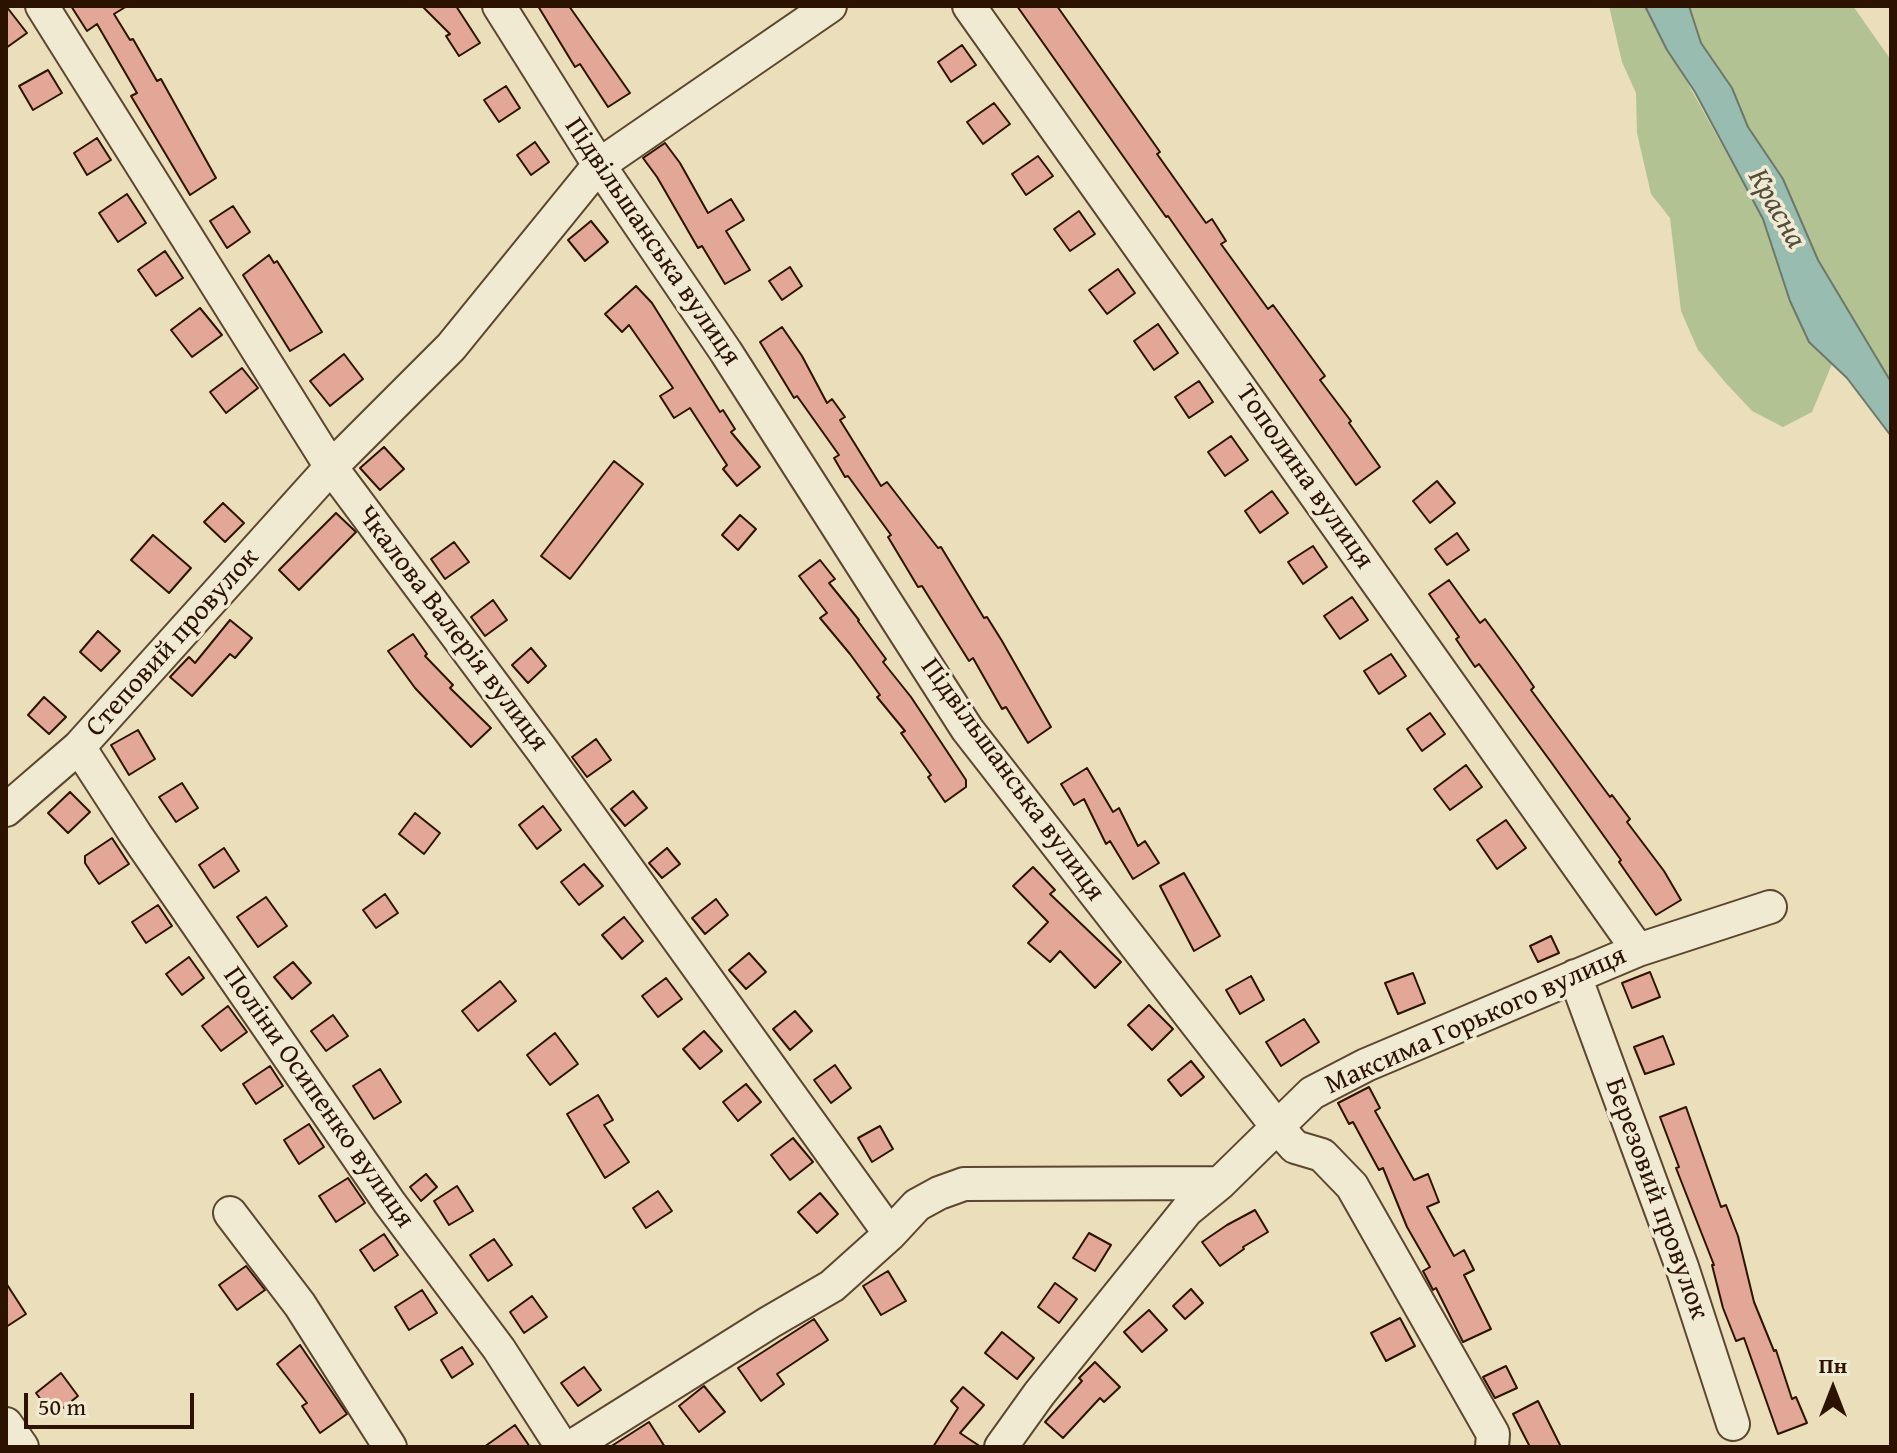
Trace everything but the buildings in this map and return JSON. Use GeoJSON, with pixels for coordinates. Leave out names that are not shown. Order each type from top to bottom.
{"type":"FeatureCollection","features":[{"type":"Feature","properties":{"kind":"street","name":"Чкалова Валерія вулиця"},"geometry":{"type":"LineString","coordinates":[[42,6],[331,467],[551,762],[890,1234]]}},
{"type":"Feature","properties":{"kind":"street","name":"Підвільшанська вулиця"},"geometry":{"type":"LineString","coordinates":[[499,6],[599,165],[726,352],[967,729],[1278,1128],[1295,1147],[1322,1155],[1352,1186],[1493,1434],[1492,1447]]}},
{"type":"Feature","properties":{"kind":"street","name":"Степовий провулок"},"geometry":{"type":"LineString","coordinates":[[6,810],[79,747],[331,467],[451,347],[599,165],[830,6]]}},
{"type":"Feature","properties":{"kind":"street","name":"Тополина вулиця"},"geometry":{"type":"LineString","coordinates":[[969,6],[1638,950]]}},
{"type":"Feature","properties":{"kind":"street","name":"Поліни Осипенко вулиця"},"geometry":{"type":"LineString","coordinates":[[79,747],[136,835],[389,1202],[499,1349],[562,1447]]}},
{"type":"Feature","properties":{"kind":"street","name":"Максима Горького вулиця"},"geometry":{"type":"LineString","coordinates":[[1001,1447],[1133,1274],[1187,1210],[1220,1183],[1312,1093],[1366,1065],[1638,950],[1770,907]]}},
{"type":"Feature","properties":{"kind":"street","name":"Березовий провулок"},"geometry":{"type":"LineString","coordinates":[[1575,976],[1682,1267],[1733,1424]]}},
{"type":"Feature","properties":{"kind":"street"},"geometry":{"type":"LineString","coordinates":[[571,1447],[832,1286],[917,1205],[964,1184],[1220,1183]]}},
{"type":"Feature","properties":{"kind":"street"},"geometry":{"type":"LineString","coordinates":[[230,1213],[300,1305],[390,1447]]}},
{"type":"Feature","properties":{"kind":"street"},"geometry":{"type":"LineString","coordinates":[[6,1424],[22,1447]]}},
{"type":"Feature","properties":{"kind":"green space"},"geometry":{"type":"Polygon","coordinates":[[[1609,6],[1645,6],[1763,219],[1790,301],[1809,342],[1832,364],[1812,412],[1783,427],[1752,411],[1725,382],[1698,350],[1681,311],[1670,218],[1651,194],[1637,133],[1636,93],[1622,62],[1609,6]]]}},
{"type":"Feature","properties":{"kind":"green space"},"geometry":{"type":"Polygon","coordinates":[[[1689,6],[1853,6],[1891,60],[1891,381],[1851,320],[1815,254],[1783,179],[1748,127],[1732,88],[1701,43],[1689,6]]]}},
{"type":"Feature","properties":{"kind":"water","name":"Красна"},"geometry":{"type":"Polygon","coordinates":[[[1645,6],[1689,6],[1701,43],[1732,88],[1748,127],[1783,179],[1818,260],[1891,382],[1891,436],[1847,378],[1809,342],[1790,301],[1763,219],[1645,6]]]}}]}
